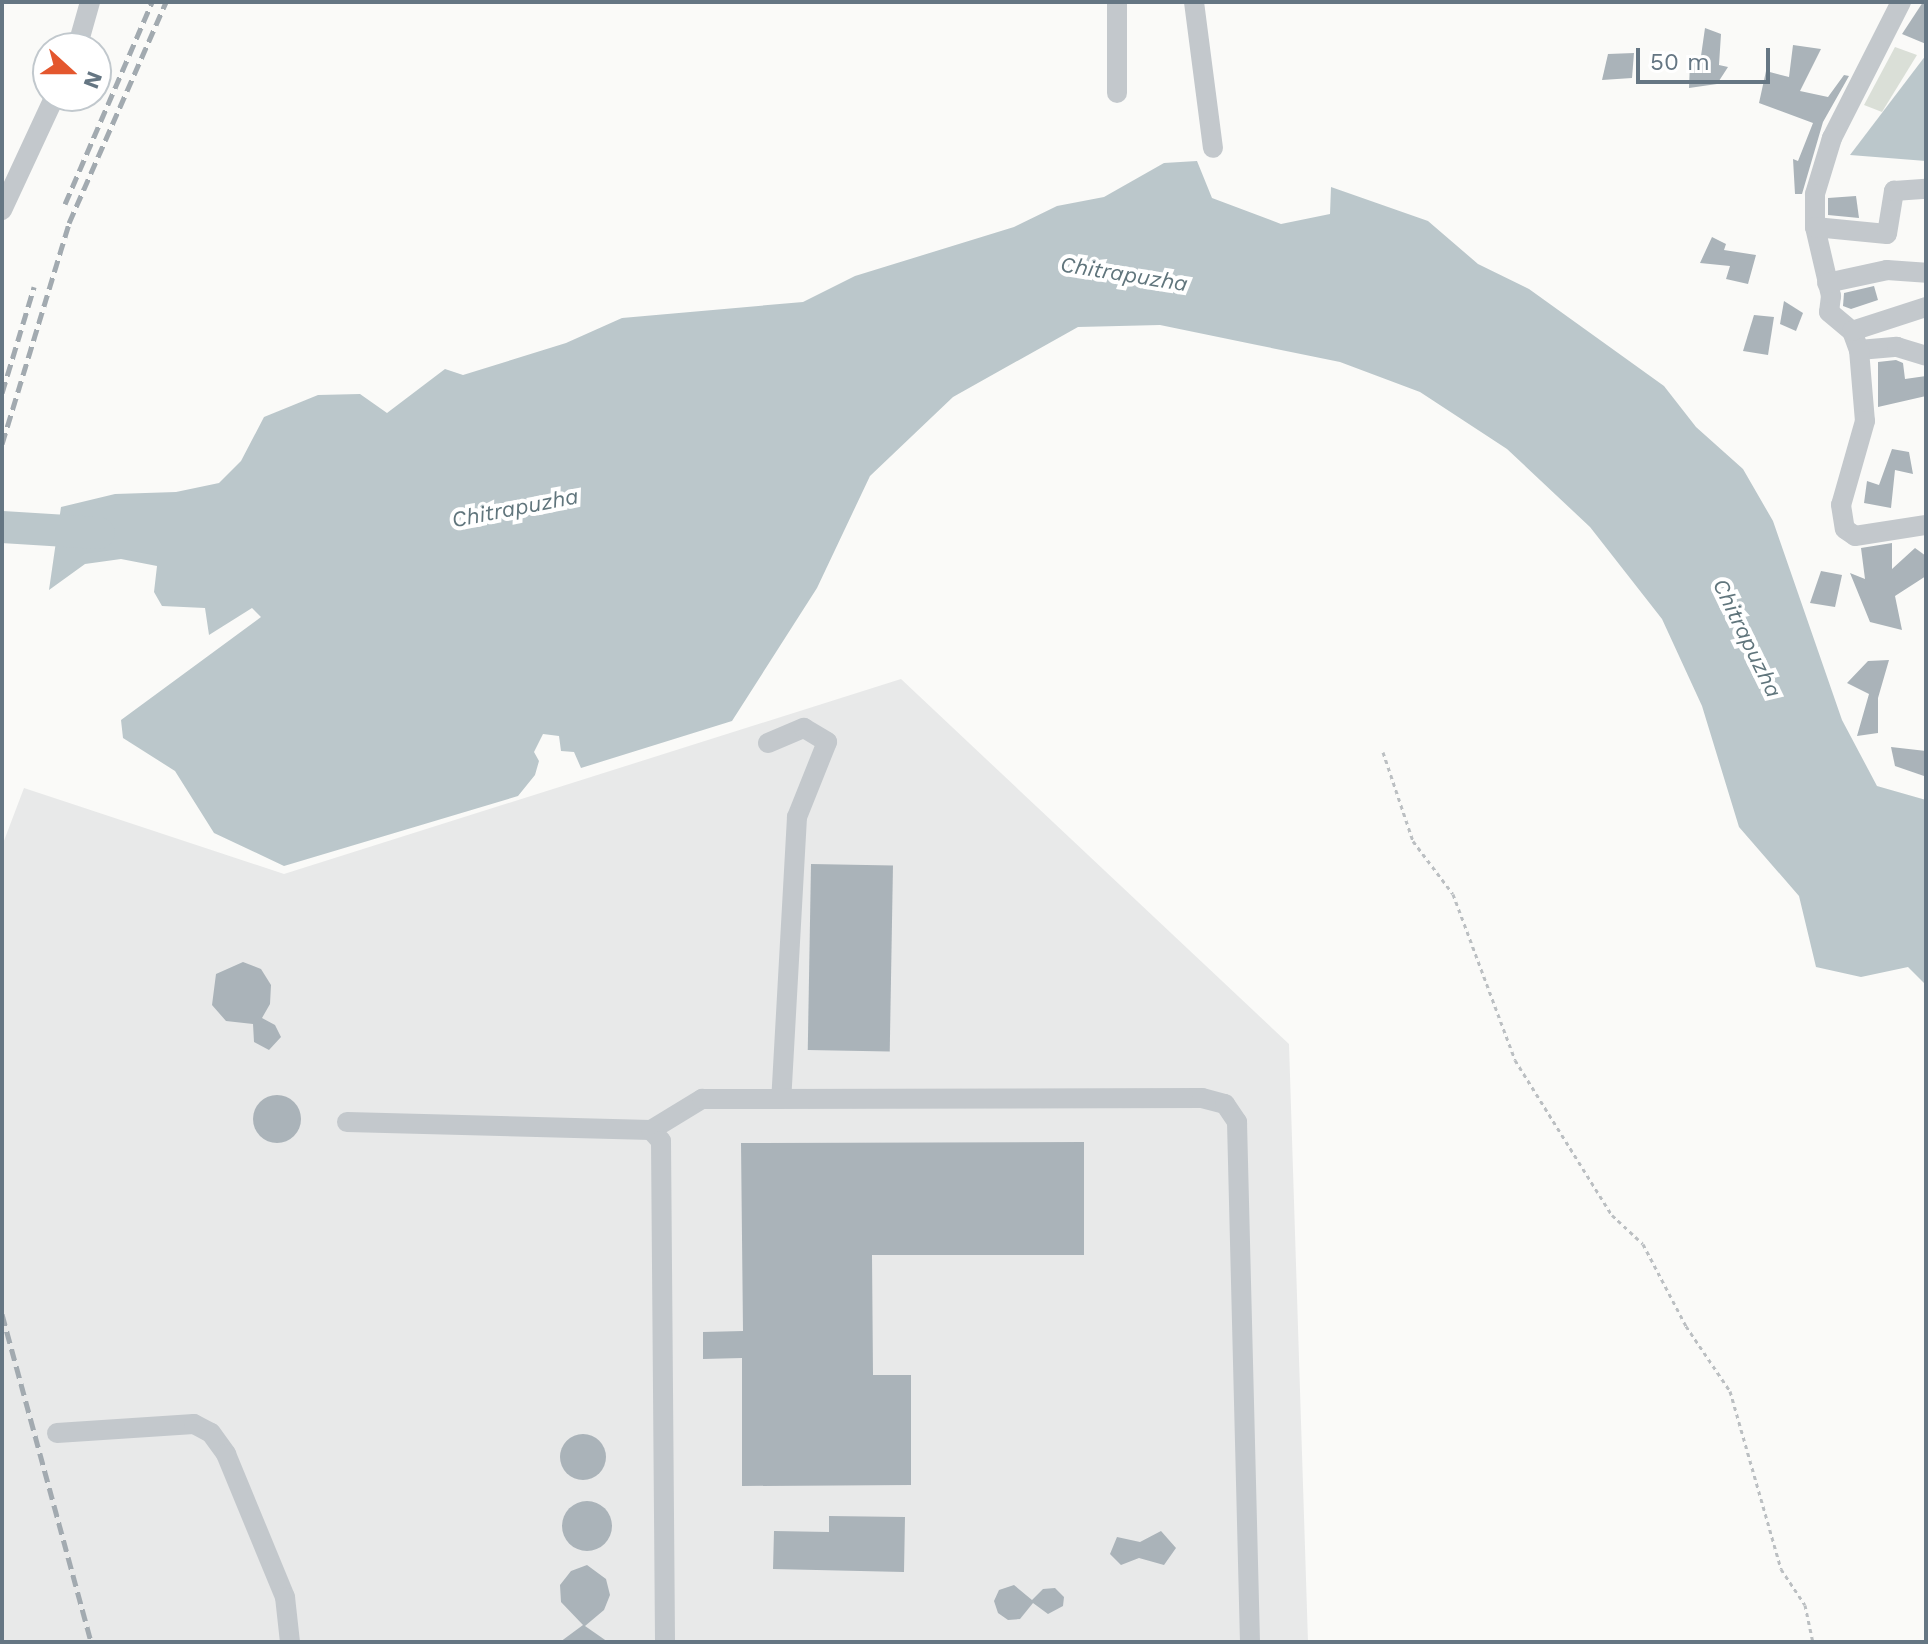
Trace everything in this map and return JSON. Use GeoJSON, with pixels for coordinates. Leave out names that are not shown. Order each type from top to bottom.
{"type":"FeatureCollection","features":[{"type":"Feature","properties":{"kind":"street"},"geometry":{"type":"LineString","coordinates":[[82,32],[90,2]]}},
{"type":"Feature","properties":{"kind":"street"},"geometry":{"type":"LineString","coordinates":[[1117,2],[1117,93]]}},
{"type":"Feature","properties":{"kind":"street"},"geometry":{"type":"LineString","coordinates":[[1194,2],[1213,148]]}},
{"type":"Feature","properties":{"kind":"street"},"geometry":{"type":"LineString","coordinates":[[1901,2],[1832,138],[1815,194],[1815,227],[1827,283],[1829,312],[1856,341],[1865,421],[1841,505],[1845,529],[1855,536],[1926,525]]}},
{"type":"Feature","properties":{"kind":"street"},"geometry":{"type":"LineString","coordinates":[[2,210],[48,112]]}},
{"type":"Feature","properties":{"kind":"street"},"geometry":{"type":"LineString","coordinates":[[1815,227],[1887,234],[1894,191],[1926,189]]}},
{"type":"Feature","properties":{"kind":"street"},"geometry":{"type":"LineString","coordinates":[[1827,283],[1887,270],[1926,273]]}},
{"type":"Feature","properties":{"kind":"street"},"geometry":{"type":"LineString","coordinates":[[1856,341],[1926,307]]}},
{"type":"Feature","properties":{"kind":"street"},"geometry":{"type":"LineString","coordinates":[[1856,341],[1897,347],[1926,356]]}},
{"type":"Feature","properties":{"kind":"street"},"geometry":{"type":"LineString","coordinates":[[768,743],[804,728],[827,742],[797,817],[781,1099]]}},
{"type":"Feature","properties":{"kind":"street"},"geometry":{"type":"LineString","coordinates":[[347,1122],[651,1130],[702,1099],[1202,1098],[1225,1104],[1237,1122],[1238,1137],[1250,1642]]}},
{"type":"Feature","properties":{"kind":"street"},"geometry":{"type":"LineString","coordinates":[[651,1130],[661,1141],[665,1642]]}},
{"type":"Feature","properties":{"kind":"street"},"geometry":{"type":"LineString","coordinates":[[57,1433],[194,1424],[211,1433],[226,1454],[285,1597],[290,1642]]}},
{"type":"Feature","properties":{"kind":"path"},"geometry":{"type":"LineString","coordinates":[[1383,752],[1413,841],[1453,894],[1515,1060],[1612,1215],[1643,1244],[1686,1326],[1730,1391],[1781,1569],[1805,1605],[1813,1642]]}},
{"type":"Feature","properties":{"kind":"shaded area"},"geometry":{"type":"Polygon","coordinates":[[[1895,47],[1917,55],[1882,112],[1864,105],[1895,47]]]}},
{"type":"Feature","properties":{"kind":"shaded area"},"geometry":{"type":"Polygon","coordinates":[[[901,679],[1289,1044],[1308,1642],[2,1642],[2,846],[24,788],[284,874],[901,679]]]}},
{"type":"Feature","properties":{"kind":"water"},"geometry":{"type":"Polygon","coordinates":[[[1926,55],[1926,161],[1850,155],[1926,55]]]}},
{"type":"Feature","properties":{"kind":"water"},"geometry":{"type":"Polygon","coordinates":[[[1197,161],[1212,198],[1281,224],[1330,214],[1331,187],[1428,221],[1478,264],[1529,289],[1664,386],[1696,427],[1743,469],[1773,521],[1842,720],[1877,786],[1926,800],[1926,985],[1908,967],[1861,977],[1816,967],[1799,896],[1739,827],[1702,706],[1662,619],[1590,527],[1507,449],[1420,392],[1340,362],[1160,325],[1078,327],[953,397],[870,476],[817,588],[732,721],[581,768],[574,752],[561,751],[559,736],[543,734],[534,752],[539,761],[535,775],[518,796],[284,866],[214,833],[175,771],[123,738],[121,720],[261,617],[252,608],[209,635],[205,608],[162,606],[154,592],[157,566],[121,559],[85,564],[49,590],[61,507],[115,494],[176,492],[219,483],[241,461],[264,417],[318,395],[360,394],[387,413],[445,369],[463,375],[566,343],[622,318],[803,302],[855,276],[1014,227],[1057,206],[1104,197],[1164,163],[1197,161]]]}},
{"type":"Feature","properties":{"kind":"building"},"geometry":{"type":"Polygon","coordinates":[[[1926,2],[1926,44],[1902,34],[1926,2]]]}},
{"type":"Feature","properties":{"kind":"building"},"geometry":{"type":"Polygon","coordinates":[[[1705,28],[1721,34],[1719,65],[1728,67],[1717,84],[1689,88],[1690,62],[1700,63],[1705,28]]]}},
{"type":"Feature","properties":{"kind":"building"},"geometry":{"type":"Polygon","coordinates":[[[1793,45],[1821,49],[1800,91],[1828,97],[1844,75],[1849,76],[1823,122],[1802,194],[1795,194],[1793,159],[1798,161],[1813,123],[1759,103],[1766,71],[1789,77],[1793,45]]]}},
{"type":"Feature","properties":{"kind":"building"},"geometry":{"type":"Polygon","coordinates":[[[1634,53],[1632,78],[1602,80],[1608,54],[1634,53]]]}},
{"type":"Feature","properties":{"kind":"building"},"geometry":{"type":"Polygon","coordinates":[[[1856,196],[1859,218],[1828,215],[1828,198],[1856,196]]]}},
{"type":"Feature","properties":{"kind":"building"},"geometry":{"type":"Polygon","coordinates":[[[1712,237],[1726,244],[1724,250],[1756,255],[1748,284],[1726,279],[1730,266],[1700,263],[1712,237]]]}},
{"type":"Feature","properties":{"kind":"building"},"geometry":{"type":"Polygon","coordinates":[[[1874,286],[1878,300],[1851,309],[1843,306],[1844,293],[1874,286]]]}},
{"type":"Feature","properties":{"kind":"building"},"geometry":{"type":"Polygon","coordinates":[[[1784,301],[1803,313],[1796,331],[1780,324],[1784,301]]]}},
{"type":"Feature","properties":{"kind":"building"},"geometry":{"type":"Polygon","coordinates":[[[1754,315],[1774,317],[1768,355],[1743,351],[1754,315]]]}},
{"type":"Feature","properties":{"kind":"building"},"geometry":{"type":"Polygon","coordinates":[[[1896,360],[1903,363],[1905,379],[1926,376],[1926,396],[1878,407],[1878,362],[1896,360]]]}},
{"type":"Feature","properties":{"kind":"building"},"geometry":{"type":"Polygon","coordinates":[[[1892,449],[1909,452],[1913,474],[1895,470],[1891,508],[1864,503],[1867,481],[1879,485],[1892,449]]]}},
{"type":"Feature","properties":{"kind":"building"},"geometry":{"type":"Polygon","coordinates":[[[1892,543],[1892,569],[1915,548],[1926,556],[1926,576],[1895,596],[1902,630],[1870,622],[1850,573],[1865,579],[1861,548],[1892,543]]]}},
{"type":"Feature","properties":{"kind":"building"},"geometry":{"type":"Polygon","coordinates":[[[1821,571],[1842,575],[1835,607],[1810,603],[1821,571]]]}},
{"type":"Feature","properties":{"kind":"building"},"geometry":{"type":"Polygon","coordinates":[[[1889,660],[1878,698],[1878,733],[1857,736],[1869,694],[1847,683],[1868,661],[1889,660]]]}},
{"type":"Feature","properties":{"kind":"building"},"geometry":{"type":"Polygon","coordinates":[[[1891,747],[1926,751],[1924,776],[1895,766],[1891,747]]]}},
{"type":"Feature","properties":{"kind":"building"},"geometry":{"type":"Polygon","coordinates":[[[811,864],[893,865],[890,1051],[808,1050],[811,864]]]}},
{"type":"Feature","properties":{"kind":"building"},"geometry":{"type":"Polygon","coordinates":[[[243,962],[261,969],[271,985],[270,1004],[262,1018],[275,1025],[281,1037],[269,1050],[254,1042],[253,1024],[226,1021],[212,1005],[216,974],[243,962]]]}},
{"type":"Feature","properties":{"kind":"building"},"geometry":{"type":"Polygon","coordinates":[[[277,1095],[294,1102],[301,1119],[294,1136],[277,1143],[260,1136],[253,1119],[260,1102],[277,1095]]]}},
{"type":"Feature","properties":{"kind":"building"},"geometry":{"type":"Polygon","coordinates":[[[1084,1142],[1084,1255],[872,1255],[873,1375],[911,1375],[911,1485],[742,1486],[742,1358],[703,1359],[703,1332],[743,1331],[741,1143],[1084,1142]]]}},
{"type":"Feature","properties":{"kind":"building"},"geometry":{"type":"Polygon","coordinates":[[[583,1434],[599,1441],[606,1457],[599,1473],[583,1480],[567,1473],[560,1457],[567,1441],[583,1434]]]}},
{"type":"Feature","properties":{"kind":"building"},"geometry":{"type":"Polygon","coordinates":[[[587,1501],[605,1508],[612,1526],[605,1544],[587,1551],[569,1544],[562,1526],[569,1508],[587,1501]]]}},
{"type":"Feature","properties":{"kind":"building"},"geometry":{"type":"Polygon","coordinates":[[[829,1516],[905,1517],[904,1572],[773,1569],[774,1531],[829,1532],[829,1516]]]}},
{"type":"Feature","properties":{"kind":"building"},"geometry":{"type":"Polygon","coordinates":[[[1161,1531],[1176,1548],[1164,1565],[1139,1558],[1121,1565],[1110,1554],[1117,1537],[1140,1542],[1161,1531]]]}},
{"type":"Feature","properties":{"kind":"building"},"geometry":{"type":"Polygon","coordinates":[[[587,1565],[606,1579],[610,1595],[604,1610],[585,1626],[608,1642],[560,1642],[583,1625],[561,1602],[560,1585],[571,1571],[587,1565]]]}},
{"type":"Feature","properties":{"kind":"building"},"geometry":{"type":"Polygon","coordinates":[[[1014,1585],[1032,1600],[1043,1589],[1055,1588],[1064,1597],[1063,1606],[1048,1614],[1033,1603],[1020,1619],[1008,1620],[998,1613],[994,1601],[999,1590],[1014,1585]]]}},
{"type":"Feature","properties":{"kind":"waterway","name":"Chitrapuzha"},"geometry":{"type":"LineString","coordinates":[[2,527],[99,533]]}},
{"type":"Feature","properties":{"kind":"railway"},"geometry":{"type":"LineString","coordinates":[[65,204],[152,2]]}},
{"type":"Feature","properties":{"kind":"railway"},"geometry":{"type":"LineString","coordinates":[[2,444],[69,223],[166,2]]}},
{"type":"Feature","properties":{"kind":"railway"},"geometry":{"type":"LineString","coordinates":[[2,393],[34,287]]}},
{"type":"Feature","properties":{"kind":"railway"},"geometry":{"type":"LineString","coordinates":[[2,1314],[91,1642]]}}]}
